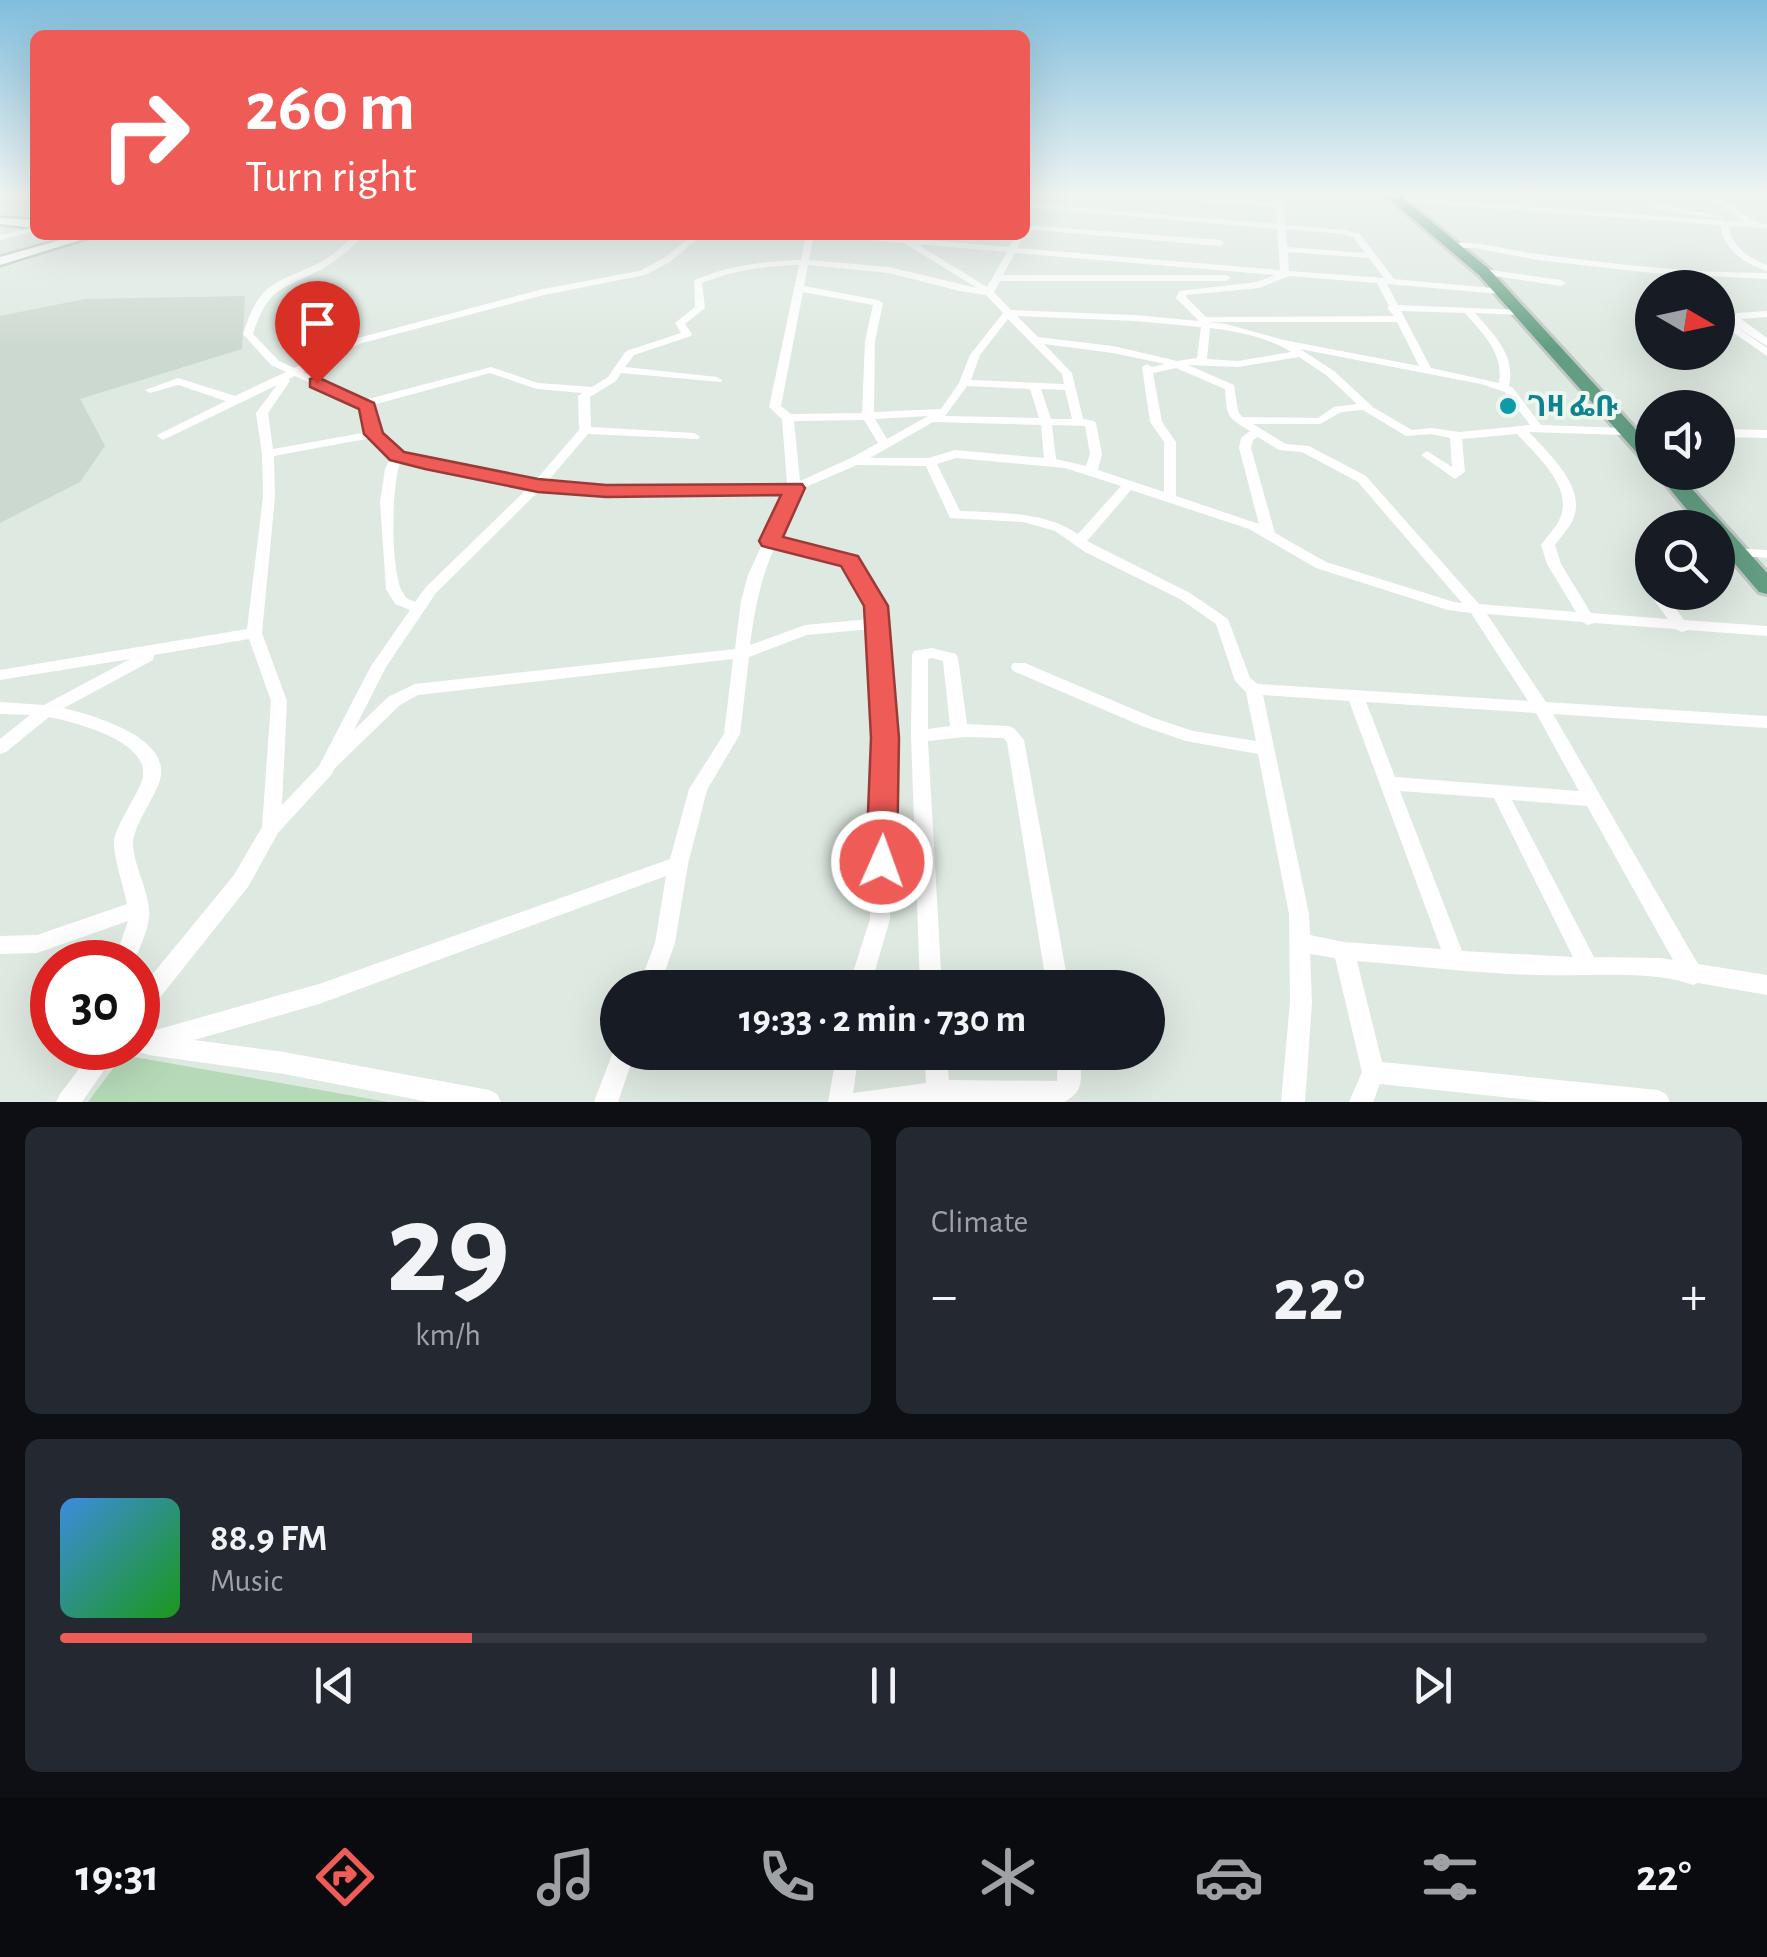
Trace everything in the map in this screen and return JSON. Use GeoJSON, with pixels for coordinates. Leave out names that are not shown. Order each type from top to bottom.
{"type":"FeatureCollection","features":[{"type":"Feature","properties":{"kind":"main road"},"geometry":{"type":"LineString","coordinates":[[1454,246],[1484,272],[1635,440]]}},
{"type":"Feature","properties":{"kind":"main road"},"geometry":{"type":"LineString","coordinates":[[1682,490],[1699,510]]}},
{"type":"Feature","properties":{"kind":"main road"},"geometry":{"type":"LineString","coordinates":[[1736,552],[1767,587]]}},
{"type":"Feature","properties":{"kind":"street"},"geometry":{"type":"LineString","coordinates":[[0,261],[55,245]]}},
{"type":"Feature","properties":{"kind":"street"},"geometry":{"type":"LineString","coordinates":[[349,245],[332,259],[275,286],[251,319],[248,334],[267,357],[292,374],[363,404],[370,410],[374,434],[397,456],[538,485],[617,492],[794,488],[854,461],[944,412],[964,383],[975,355],[1008,313]]}},
{"type":"Feature","properties":{"kind":"street"},"geometry":{"type":"LineString","coordinates":[[162,436],[365,339],[543,292],[642,273],[685,245]]}},
{"type":"Feature","properties":{"kind":"street"},"geometry":{"type":"LineString","coordinates":[[808,245],[775,407],[788,418],[944,412]]}},
{"type":"Feature","properties":{"kind":"street"},"geometry":{"type":"LineString","coordinates":[[913,245],[989,292],[1039,340],[1067,373],[1078,422]]}},
{"type":"Feature","properties":{"kind":"street"},"geometry":{"type":"LineString","coordinates":[[947,245],[1281,276],[1500,291]]}},
{"type":"Feature","properties":{"kind":"street"},"geometry":{"type":"LineString","coordinates":[[989,292],[1015,245]]}},
{"type":"Feature","properties":{"kind":"street"},"geometry":{"type":"LineString","coordinates":[[1076,257],[1080,245]]}},
{"type":"Feature","properties":{"kind":"street"},"geometry":{"type":"LineString","coordinates":[[1220,245],[1220,269]]}},
{"type":"Feature","properties":{"kind":"street"},"geometry":{"type":"LineString","coordinates":[[1281,276],[1284,245]]}},
{"type":"Feature","properties":{"kind":"street"},"geometry":{"type":"LineString","coordinates":[[1363,245],[1386,282],[1395,313],[1426,369]]}},
{"type":"Feature","properties":{"kind":"street"},"geometry":{"type":"LineString","coordinates":[[1454,246],[1467,245]]}},
{"type":"Feature","properties":{"kind":"street"},"geometry":{"type":"LineString","coordinates":[[1479,245],[1533,257],[1704,274],[1766,270]]}},
{"type":"Feature","properties":{"kind":"street"},"geometry":{"type":"LineString","coordinates":[[1733,245],[1766,270]]}},
{"type":"Feature","properties":{"kind":"street"},"geometry":{"type":"LineString","coordinates":[[1284,249],[1372,256]]}},
{"type":"Feature","properties":{"kind":"street"},"geometry":{"type":"LineString","coordinates":[[1766,270],[1767,256]]}},
{"type":"Feature","properties":{"kind":"street"},"geometry":{"type":"LineString","coordinates":[[325,770],[379,666],[417,608],[443,574],[538,485],[585,430],[584,396],[612,379],[630,353],[684,336],[687,330],[680,323],[700,307],[698,282],[752,263],[805,264],[888,270],[969,291],[989,292]]}},
{"type":"Feature","properties":{"kind":"street"},"geometry":{"type":"LineString","coordinates":[[1484,272],[1561,283]]}},
{"type":"Feature","properties":{"kind":"street"},"geometry":{"type":"LineString","coordinates":[[997,278],[1281,276]]}},
{"type":"Feature","properties":{"kind":"street"},"geometry":{"type":"LineString","coordinates":[[1281,276],[1259,285],[1182,293],[1182,298],[1204,322],[1284,343],[1426,369],[1503,388],[1514,394],[1538,428]]}},
{"type":"Feature","properties":{"kind":"street"},"geometry":{"type":"LineString","coordinates":[[799,288],[878,302],[870,341],[868,416],[885,445]]}},
{"type":"Feature","properties":{"kind":"street"},"geometry":{"type":"LineString","coordinates":[[1008,313],[1204,322],[1467,310],[1518,312]]}},
{"type":"Feature","properties":{"kind":"street"},"geometry":{"type":"LineString","coordinates":[[1467,310],[1502,352],[1507,376],[1503,388]]}},
{"type":"Feature","properties":{"kind":"street"},"geometry":{"type":"LineString","coordinates":[[1767,314],[1740,314],[1736,319],[1767,343]]}},
{"type":"Feature","properties":{"kind":"street"},"geometry":{"type":"LineString","coordinates":[[1202,361],[1204,322]]}},
{"type":"Feature","properties":{"kind":"street"},"geometry":{"type":"LineString","coordinates":[[1735,323],[1740,324]]}},
{"type":"Feature","properties":{"kind":"street"},"geometry":{"type":"LineString","coordinates":[[1735,331],[1767,354]]}},
{"type":"Feature","properties":{"kind":"street"},"geometry":{"type":"LineString","coordinates":[[1039,340],[1104,347],[1176,364],[1230,387],[1231,409],[1238,420],[1284,447],[1305,450],[1362,478],[1478,612],[1542,709],[1693,976]]}},
{"type":"Feature","properties":{"kind":"street"},"geometry":{"type":"LineString","coordinates":[[1284,343],[1349,388],[1366,406],[1410,434],[1456,436],[1538,428],[1635,432]]}},
{"type":"Feature","properties":{"kind":"street"},"geometry":{"type":"LineString","coordinates":[[1150,371],[1202,361],[1238,364],[1302,354]]}},
{"type":"Feature","properties":{"kind":"street"},"geometry":{"type":"LineString","coordinates":[[1140,356],[1150,371],[1156,422],[1170,442],[1170,500]]}},
{"type":"Feature","properties":{"kind":"street"},"geometry":{"type":"LineString","coordinates":[[363,404],[490,370],[537,386],[592,390]]}},
{"type":"Feature","properties":{"kind":"street"},"geometry":{"type":"LineString","coordinates":[[619,370],[717,380]]}},
{"type":"Feature","properties":{"kind":"street"},"geometry":{"type":"LineString","coordinates":[[270,828],[279,701],[254,634],[269,497],[262,413],[292,374]]}},
{"type":"Feature","properties":{"kind":"street"},"geometry":{"type":"LineString","coordinates":[[150,390],[178,381],[238,401]]}},
{"type":"Feature","properties":{"kind":"street"},"geometry":{"type":"LineString","coordinates":[[964,383],[1070,387]]}},
{"type":"Feature","properties":{"kind":"street"},"geometry":{"type":"LineString","coordinates":[[1036,387],[1046,421],[1050,462]]}},
{"type":"Feature","properties":{"kind":"street"},"geometry":{"type":"LineString","coordinates":[[1238,420],[1320,421],[1338,410],[1366,406]]}},
{"type":"Feature","properties":{"kind":"street"},"geometry":{"type":"LineString","coordinates":[[655,970],[665,942],[678,864],[698,788],[732,734],[748,601],[794,488],[788,418]]}},
{"type":"Feature","properties":{"kind":"street"},"geometry":{"type":"LineString","coordinates":[[932,420],[1090,423],[1096,456],[1091,472]]}},
{"type":"Feature","properties":{"kind":"street"},"geometry":{"type":"LineString","coordinates":[[585,430],[694,436]]}},
{"type":"Feature","properties":{"kind":"street"},"geometry":{"type":"LineString","coordinates":[[1520,430],[1552,467],[1569,501],[1569,514],[1548,545],[1554,564],[1588,620]]}},
{"type":"Feature","properties":{"kind":"street"},"geometry":{"type":"LineString","coordinates":[[1257,432],[1247,438],[1245,448],[1269,534]]}},
{"type":"Feature","properties":{"kind":"street"},"geometry":{"type":"LineString","coordinates":[[1735,433],[1767,434]]}},
{"type":"Feature","properties":{"kind":"street"},"geometry":{"type":"LineString","coordinates":[[268,454],[374,434]]}},
{"type":"Feature","properties":{"kind":"street"},"geometry":{"type":"LineString","coordinates":[[1427,454],[1455,476],[1459,472],[1456,436]]}},
{"type":"Feature","properties":{"kind":"street"},"geometry":{"type":"LineString","coordinates":[[854,461],[930,462],[955,454],[1050,462],[1091,472],[1269,534],[1308,560],[1438,603],[1478,612],[1767,631]]}},
{"type":"Feature","properties":{"kind":"street"},"geometry":{"type":"LineString","coordinates":[[397,456],[388,487],[393,589],[396,598],[417,608]]}},
{"type":"Feature","properties":{"kind":"street"},"geometry":{"type":"LineString","coordinates":[[930,462],[956,514],[1023,518],[1060,528],[1081,539],[1090,549],[1185,596],[1224,622],[1243,680],[1254,689],[1767,722]]}},
{"type":"Feature","properties":{"kind":"street"},"geometry":{"type":"LineString","coordinates":[[1081,539],[1127,487]]}},
{"type":"Feature","properties":{"kind":"street"},"geometry":{"type":"LineString","coordinates":[[770,541],[850,561],[868,587],[878,623],[885,738],[880,919],[864,970]]}},
{"type":"Feature","properties":{"kind":"street"},"geometry":{"type":"LineString","coordinates":[[1736,552],[1767,554]]}},
{"type":"Feature","properties":{"kind":"street"},"geometry":{"type":"LineString","coordinates":[[1669,610],[1682,627]]}},
{"type":"Feature","properties":{"kind":"street"},"geometry":{"type":"LineString","coordinates":[[160,981],[241,882],[270,828],[394,701],[415,690],[744,652],[805,630],[878,623]]}},
{"type":"Feature","properties":{"kind":"street"},"geometry":{"type":"LineString","coordinates":[[0,675],[254,634]]}},
{"type":"Feature","properties":{"kind":"street"},"geometry":{"type":"LineString","coordinates":[[0,748],[44,712],[155,652]]}},
{"type":"Feature","properties":{"kind":"street"},"geometry":{"type":"LineString","coordinates":[[931,970],[919,736],[920,655],[924,653],[950,658],[959,730]]}},
{"type":"Feature","properties":{"kind":"street"},"geometry":{"type":"LineString","coordinates":[[1019,667],[1192,737],[1265,749]]}},
{"type":"Feature","properties":{"kind":"street"},"geometry":{"type":"LineString","coordinates":[[1254,689],[1302,943],[1293,1102]]}},
{"type":"Feature","properties":{"kind":"street"},"geometry":{"type":"LineString","coordinates":[[1355,694],[1455,960]]}},
{"type":"Feature","properties":{"kind":"street"},"geometry":{"type":"LineString","coordinates":[[0,708],[44,712],[111,730],[148,754],[153,776],[123,841],[139,909],[132,940]]}},
{"type":"Feature","properties":{"kind":"street"},"geometry":{"type":"LineString","coordinates":[[919,736],[959,730],[1008,732],[1020,750],[1055,970]]}},
{"type":"Feature","properties":{"kind":"street"},"geometry":{"type":"LineString","coordinates":[[1388,783],[1593,799]]}},
{"type":"Feature","properties":{"kind":"street"},"geometry":{"type":"LineString","coordinates":[[1500,793],[1588,966]]}},
{"type":"Feature","properties":{"kind":"street"},"geometry":{"type":"LineString","coordinates":[[160,1038],[319,994],[678,864]]}},
{"type":"Feature","properties":{"kind":"street"},"geometry":{"type":"LineString","coordinates":[[0,945],[37,944],[139,909]]}},
{"type":"Feature","properties":{"kind":"street"},"geometry":{"type":"LineString","coordinates":[[1302,943],[1455,960],[1660,967],[1693,976],[1767,986]]}},
{"type":"Feature","properties":{"kind":"street"},"geometry":{"type":"LineString","coordinates":[[1344,950],[1373,1072],[1361,1102]]}},
{"type":"Feature","properties":{"kind":"street"},"geometry":{"type":"LineString","coordinates":[[160,1046],[284,1063],[489,1102]]}},
{"type":"Feature","properties":{"kind":"street"},"geometry":{"type":"LineString","coordinates":[[68,1102],[92,1070]]}},
{"type":"Feature","properties":{"kind":"street"},"geometry":{"type":"LineString","coordinates":[[606,1102],[618,1070]]}},
{"type":"Feature","properties":{"kind":"street"},"geometry":{"type":"LineString","coordinates":[[840,1102],[845,1070]]}},
{"type":"Feature","properties":{"kind":"street"},"geometry":{"type":"LineString","coordinates":[[936,1070],[938,1092]]}},
{"type":"Feature","properties":{"kind":"street"},"geometry":{"type":"LineString","coordinates":[[859,1102],[938,1092],[1060,1092],[1069,1086],[1069,1070]]}},
{"type":"Feature","properties":{"kind":"street"},"geometry":{"type":"LineString","coordinates":[[1373,1072],[1658,1102]]}},
{"type":"Feature","properties":{"kind":"shaded area"},"geometry":{"type":"Polygon","coordinates":[[[245,296],[242,349],[80,399],[105,446],[80,482],[0,523],[0,316],[85,299],[245,296]]]}},
{"type":"Feature","properties":{"kind":"green space"},"geometry":{"type":"Polygon","coordinates":[[[160,1062],[388,1102],[88,1102],[112,1070],[160,1070],[160,1062]]]}},
{"type":"Feature","properties":{"kind":"place","name":"ገዛ ፌቡ"},"geometry":{"type":"Point","coordinates":[1508,406]}},
{"type":"Feature","properties":{"kind":"route"},"geometry":{"type":"LineString","coordinates":[[317,383],[368,406],[374,434],[397,456],[425,463],[538,485],[606,491],[794,488],[770,541],[850,561],[868,587],[878,613],[885,738],[882,862]]}}]}
